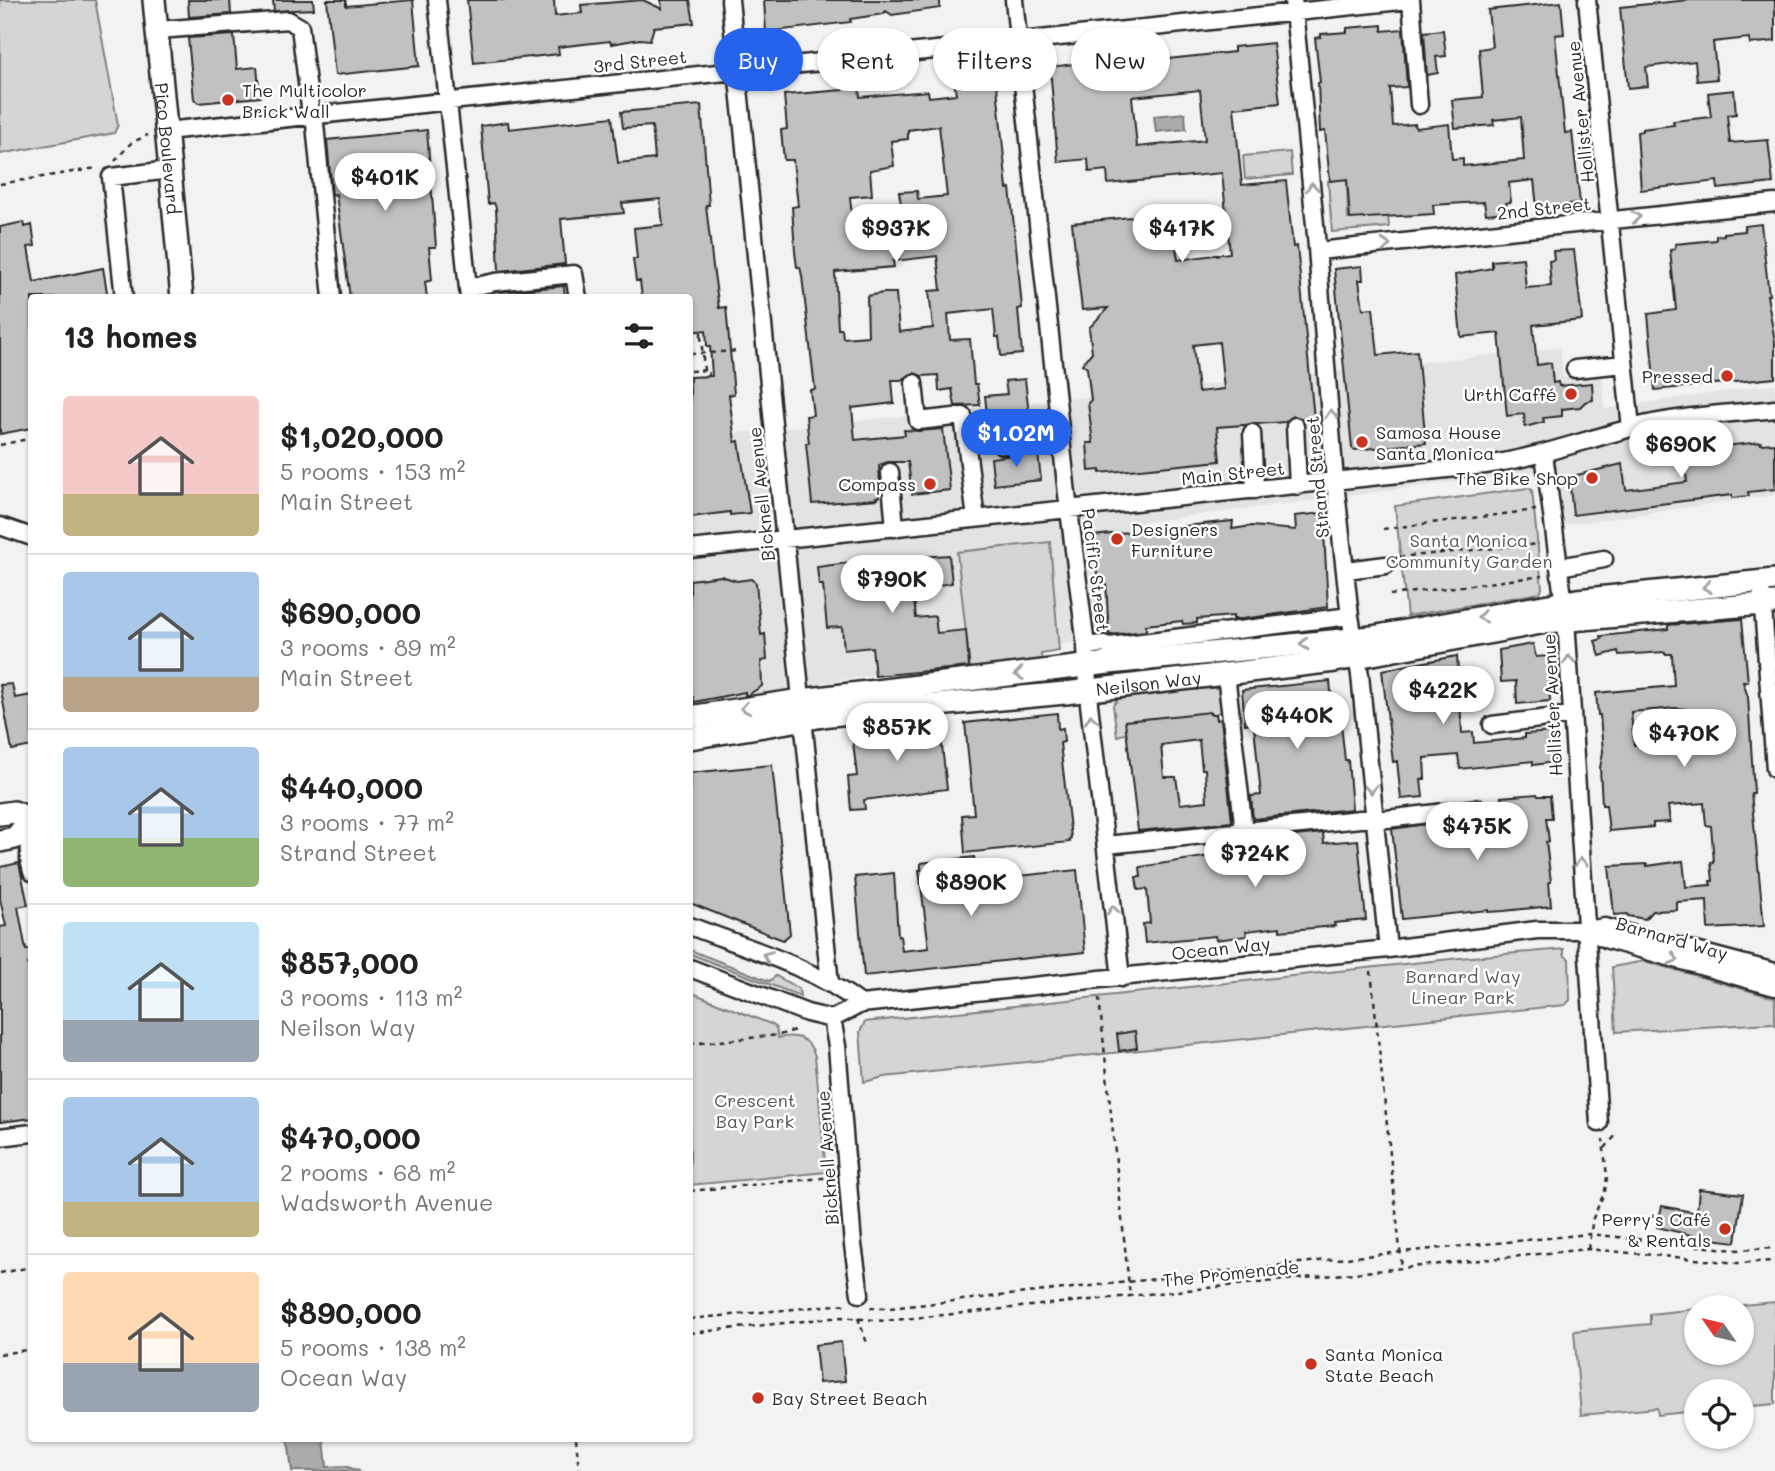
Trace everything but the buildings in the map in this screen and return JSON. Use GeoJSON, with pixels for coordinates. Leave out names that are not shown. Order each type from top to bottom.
{"type":"FeatureCollection","features":[{"type":"Feature","properties":{"kind":"main road","name":"Pico Boulevard"},"geometry":{"type":"LineString","coordinates":[[154,0],[182,294]]}},
{"type":"Feature","properties":{"kind":"main road","name":"Neilson Way"},"geometry":{"type":"LineString","coordinates":[[1087,669],[1226,674],[1565,611],[1768,581]]}},
{"type":"Feature","properties":{"kind":"main road","name":"Neilson Way"},"geometry":{"type":"LineString","coordinates":[[1565,611],[1769,603]]}},
{"type":"Feature","properties":{"kind":"main road","name":"Neilson Way"},"geometry":{"type":"LineString","coordinates":[[693,717],[802,709],[1087,669],[1355,648]]}},
{"type":"Feature","properties":{"kind":"main road","name":"Neilson Way"},"geometry":{"type":"LineString","coordinates":[[693,737],[802,709]]}},
{"type":"Feature","properties":{"kind":"main road"},"geometry":{"type":"LineString","coordinates":[[0,814],[13,812],[28,818]]}},
{"type":"Feature","properties":{"kind":"main road"},"geometry":{"type":"LineString","coordinates":[[0,841],[15,838],[28,823]]}},
{"type":"Feature","properties":{"kind":"street"},"geometry":{"type":"LineString","coordinates":[[437,0],[469,293],[495,282],[574,274],[577,294]]}},
{"type":"Feature","properties":{"kind":"street","name":"Bicknell Avenue"},"geometry":{"type":"LineString","coordinates":[[730,0],[733,28]]}},
{"type":"Feature","properties":{"kind":"street","name":"Pacific Street"},"geometry":{"type":"LineString","coordinates":[[1014,0],[1017,28]]}},
{"type":"Feature","properties":{"kind":"street"},"geometry":{"type":"LineString","coordinates":[[1410,0],[1419,105]]}},
{"type":"Feature","properties":{"kind":"street","name":"3rd Street"},"geometry":{"type":"LineString","coordinates":[[1057,35],[1293,6],[1410,0]]}},
{"type":"Feature","properties":{"kind":"street","name":"Hollister Avenue"},"geometry":{"type":"LineString","coordinates":[[1587,0],[1631,428]]}},
{"type":"Feature","properties":{"kind":"street","name":"Strand Street"},"geometry":{"type":"LineString","coordinates":[[1293,6],[1318,251],[1335,482],[1388,949]]}},
{"type":"Feature","properties":{"kind":"street"},"geometry":{"type":"LineString","coordinates":[[158,30],[288,20],[300,27],[332,294]]}},
{"type":"Feature","properties":{"kind":"street","name":"3rd Street"},"geometry":{"type":"LineString","coordinates":[[803,64],[933,49]]}},
{"type":"Feature","properties":{"kind":"street","name":"3rd Street"},"geometry":{"type":"LineString","coordinates":[[166,131],[714,73]]}},
{"type":"Feature","properties":{"kind":"street","name":"Bicknell Avenue"},"geometry":{"type":"LineString","coordinates":[[739,91],[830,984]]}},
{"type":"Feature","properties":{"kind":"street","name":"Pacific Street"},"geometry":{"type":"LineString","coordinates":[[1023,91],[1121,978]]}},
{"type":"Feature","properties":{"kind":"street"},"geometry":{"type":"LineString","coordinates":[[124,294],[111,177],[170,170]]}},
{"type":"Feature","properties":{"kind":"street","name":"2nd Street"},"geometry":{"type":"LineString","coordinates":[[1318,251],[1775,203]]}},
{"type":"Feature","properties":{"kind":"street"},"geometry":{"type":"LineString","coordinates":[[1575,369],[1624,364]]}},
{"type":"Feature","properties":{"kind":"street"},"geometry":{"type":"LineString","coordinates":[[914,383],[918,421],[963,416],[976,519]]}},
{"type":"Feature","properties":{"kind":"street","name":"Main Street"},"geometry":{"type":"LineString","coordinates":[[693,550],[1502,463],[1544,454],[1631,428],[1671,420],[1775,409]]}},
{"type":"Feature","properties":{"kind":"street"},"geometry":{"type":"LineString","coordinates":[[1295,426],[1298,486]]}},
{"type":"Feature","properties":{"kind":"street"},"geometry":{"type":"LineString","coordinates":[[1252,433],[1255,490]]}},
{"type":"Feature","properties":{"kind":"street"},"geometry":{"type":"LineString","coordinates":[[1002,445],[1061,439]]}},
{"type":"Feature","properties":{"kind":"street","name":"Hollister Avenue"},"geometry":{"type":"LineString","coordinates":[[1544,454],[1565,611],[1599,1123]]}},
{"type":"Feature","properties":{"kind":"street"},"geometry":{"type":"LineString","coordinates":[[890,472],[895,528]]}},
{"type":"Feature","properties":{"kind":"street"},"geometry":{"type":"LineString","coordinates":[[0,526],[28,536]]}},
{"type":"Feature","properties":{"kind":"street"},"geometry":{"type":"LineString","coordinates":[[1559,567],[1604,559]]}},
{"type":"Feature","properties":{"kind":"street"},"geometry":{"type":"LineString","coordinates":[[1346,570],[1390,561]]}},
{"type":"Feature","properties":{"kind":"street"},"geometry":{"type":"LineString","coordinates":[[1768,581],[1775,769]]}},
{"type":"Feature","properties":{"kind":"street"},"geometry":{"type":"LineString","coordinates":[[1087,669],[1102,644],[1110,646],[1350,616]]}},
{"type":"Feature","properties":{"kind":"street"},"geometry":{"type":"LineString","coordinates":[[1226,674],[1244,831]]}},
{"type":"Feature","properties":{"kind":"street"},"geometry":{"type":"LineString","coordinates":[[1492,725],[1572,715]]}},
{"type":"Feature","properties":{"kind":"street"},"geometry":{"type":"LineString","coordinates":[[1106,845],[1478,808]]}},
{"type":"Feature","properties":{"kind":"street"},"geometry":{"type":"LineString","coordinates":[[693,927],[802,969],[861,1004]]}},
{"type":"Feature","properties":{"kind":"street","name":"Barnard Way"},"geometry":{"type":"LineString","coordinates":[[1586,930],[1605,927],[1775,972]]}},
{"type":"Feature","properties":{"kind":"street","name":"Ocean Way"},"geometry":{"type":"LineString","coordinates":[[832,1018],[861,1004],[1388,949],[1537,930],[1586,930]]}},
{"type":"Feature","properties":{"kind":"street","name":"Barnard Way"},"geometry":{"type":"LineString","coordinates":[[1586,930],[1608,940],[1775,987]]}},
{"type":"Feature","properties":{"kind":"street"},"geometry":{"type":"LineString","coordinates":[[693,969],[769,999],[832,1018]]}},
{"type":"Feature","properties":{"kind":"street","name":"Bicknell Avenue"},"geometry":{"type":"LineString","coordinates":[[832,1018],[837,1046],[858,1302]]}},
{"type":"Feature","properties":{"kind":"street"},"geometry":{"type":"LineString","coordinates":[[0,1137],[28,1134]]}},
{"type":"Feature","properties":{"kind":"path"},"geometry":{"type":"LineString","coordinates":[[0,184],[106,167],[142,136]]}},
{"type":"Feature","properties":{"kind":"path"},"geometry":{"type":"LineString","coordinates":[[701,331],[704,370]]}},
{"type":"Feature","properties":{"kind":"path"},"geometry":{"type":"LineString","coordinates":[[693,337],[701,336]]}},
{"type":"Feature","properties":{"kind":"path"},"geometry":{"type":"LineString","coordinates":[[693,354],[737,351]]}},
{"type":"Feature","properties":{"kind":"path"},"geometry":{"type":"LineString","coordinates":[[693,371],[708,370],[709,376]]}},
{"type":"Feature","properties":{"kind":"path"},"geometry":{"type":"LineString","coordinates":[[0,445],[28,439]]}},
{"type":"Feature","properties":{"kind":"path"},"geometry":{"type":"LineString","coordinates":[[1383,529],[1536,509]]}},
{"type":"Feature","properties":{"kind":"path"},"geometry":{"type":"LineString","coordinates":[[1390,561],[1541,544]]}},
{"type":"Feature","properties":{"kind":"path"},"geometry":{"type":"LineString","coordinates":[[1390,595],[1544,576]]}},
{"type":"Feature","properties":{"kind":"path"},"geometry":{"type":"LineString","coordinates":[[1371,971],[1402,1269]]}},
{"type":"Feature","properties":{"kind":"path"},"geometry":{"type":"LineString","coordinates":[[1099,998],[1130,1296]]}},
{"type":"Feature","properties":{"kind":"path"},"geometry":{"type":"LineString","coordinates":[[693,1045],[779,1035],[796,1030]]}},
{"type":"Feature","properties":{"kind":"path"},"geometry":{"type":"LineString","coordinates":[[1588,1249],[1593,1218],[1605,1191],[1605,1148],[1616,1135]]}},
{"type":"Feature","properties":{"kind":"path"},"geometry":{"type":"LineString","coordinates":[[693,1191],[832,1177]]}},
{"type":"Feature","properties":{"kind":"path"},"geometry":{"type":"LineString","coordinates":[[693,1320],[858,1302],[890,1308],[1590,1234],[1735,1250],[1775,1248]]}},
{"type":"Feature","properties":{"kind":"path","name":"The Promenade"},"geometry":{"type":"LineString","coordinates":[[693,1333],[841,1317],[885,1321],[1588,1249],[1738,1263],[1775,1261]]}},
{"type":"Feature","properties":{"kind":"path"},"geometry":{"type":"LineString","coordinates":[[0,1273],[28,1268]]}},
{"type":"Feature","properties":{"kind":"path"},"geometry":{"type":"LineString","coordinates":[[858,1318],[867,1343]]}},
{"type":"Feature","properties":{"kind":"path"},"geometry":{"type":"LineString","coordinates":[[0,1354],[28,1350]]}},
{"type":"Feature","properties":{"kind":"path"},"geometry":{"type":"LineString","coordinates":[[576,1442],[579,1471]]}},
{"type":"Feature","properties":{"kind":"shaded area"},"geometry":{"type":"Polygon","coordinates":[[[1185,113],[1186,129],[1156,132],[1154,116],[1185,113]]]}},
{"type":"Feature","properties":{"kind":"shaded area"},"geometry":{"type":"Polygon","coordinates":[[[1560,348],[1563,377],[1602,373],[1605,409],[1775,384],[1775,495],[1563,525],[1556,469],[1144,522],[1151,630],[693,705],[693,438],[1560,348]]]}},
{"type":"Feature","properties":{"kind":"shaded area"},"geometry":{"type":"Polygon","coordinates":[[[288,1442],[324,1442],[327,1467],[345,1466],[359,1471],[292,1471],[288,1442]]]}},
{"type":"Feature","properties":{"kind":"green space"},"geometry":{"type":"Polygon","coordinates":[[[0,0],[95,0],[118,125],[114,133],[0,154],[0,0]]]}},
{"type":"Feature","properties":{"kind":"green space"},"geometry":{"type":"Polygon","coordinates":[[[1290,152],[1292,175],[1245,179],[1243,156],[1290,152]]]}},
{"type":"Feature","properties":{"kind":"green space"},"geometry":{"type":"Polygon","coordinates":[[[1347,179],[1348,219],[1385,215],[1388,217],[1389,227],[1332,232],[1328,181],[1347,179]]]}},
{"type":"Feature","properties":{"kind":"green space","name":"Santa Monica Community Garden"},"geometry":{"type":"Polygon","coordinates":[[[1528,488],[1532,490],[1542,588],[1540,593],[1407,616],[1395,506],[1528,488]]]}},
{"type":"Feature","properties":{"kind":"green space"},"geometry":{"type":"Polygon","coordinates":[[[1050,542],[1059,651],[1041,654],[1042,662],[977,670],[970,668],[957,552],[1050,542]]]}},
{"type":"Feature","properties":{"kind":"green space"},"geometry":{"type":"Polygon","coordinates":[[[1220,687],[1223,708],[1216,714],[1210,712],[1117,736],[1113,705],[1120,697],[1220,687]]]}},
{"type":"Feature","properties":{"kind":"green space","name":"Barnard Way Linear Park"},"geometry":{"type":"Polygon","coordinates":[[[1564,949],[1564,955],[1569,959],[1570,1000],[1565,1005],[884,1077],[864,1082],[860,1032],[865,1022],[1564,949]]]}},
{"type":"Feature","properties":{"kind":"green space"},"geometry":{"type":"Polygon","coordinates":[[[693,951],[769,981],[776,976],[799,989],[800,996],[693,955],[693,951]]]}},
{"type":"Feature","properties":{"kind":"green space"},"geometry":{"type":"Polygon","coordinates":[[[1644,961],[1775,998],[1775,1025],[1772,1023],[1616,1032],[1612,967],[1644,961]]]}},
{"type":"Feature","properties":{"kind":"green space","name":"Crescent Bay Park"},"geometry":{"type":"Polygon","coordinates":[[[693,993],[773,1025],[778,1038],[801,1038],[809,1045],[815,1056],[826,1172],[693,1185],[693,993]]]}},
{"type":"Feature","properties":{"kind":"green space"},"geometry":{"type":"Polygon","coordinates":[[[1775,1302],[1775,1404],[1754,1406],[1754,1379],[1684,1379],[1684,1412],[1658,1415],[1657,1408],[1581,1415],[1574,1331],[1650,1324],[1650,1314],[1684,1310],[1684,1365],[1754,1365],[1754,1304],[1775,1302]]]}},
{"type":"Feature","properties":{"kind":"place","name":"The Multicolor Brick Wall"},"geometry":{"type":"Point","coordinates":[228,100]}},
{"type":"Feature","properties":{"kind":"place","name":"Pressed"},"geometry":{"type":"Point","coordinates":[1727,376]}},
{"type":"Feature","properties":{"kind":"place","name":"Urth Caffé"},"geometry":{"type":"Point","coordinates":[1571,394]}},
{"type":"Feature","properties":{"kind":"place","name":"Samosa House Santa Monica"},"geometry":{"type":"Point","coordinates":[1362,442]}},
{"type":"Feature","properties":{"kind":"place","name":"The Bike Shop"},"geometry":{"type":"Point","coordinates":[1592,478]}},
{"type":"Feature","properties":{"kind":"place","name":"Compass"},"geometry":{"type":"Point","coordinates":[930,484]}},
{"type":"Feature","properties":{"kind":"place","name":"Designers Furniture"},"geometry":{"type":"Point","coordinates":[1117,539]}},
{"type":"Feature","properties":{"kind":"place","name":"Perry's Café & Rentals"},"geometry":{"type":"Point","coordinates":[1725,1229]}},
{"type":"Feature","properties":{"kind":"place","name":"Santa Monica State Beach"},"geometry":{"type":"Point","coordinates":[1311,1364]}},
{"type":"Feature","properties":{"kind":"place","name":"Bay Street Beach"},"geometry":{"type":"Point","coordinates":[758,1398]}}]}
